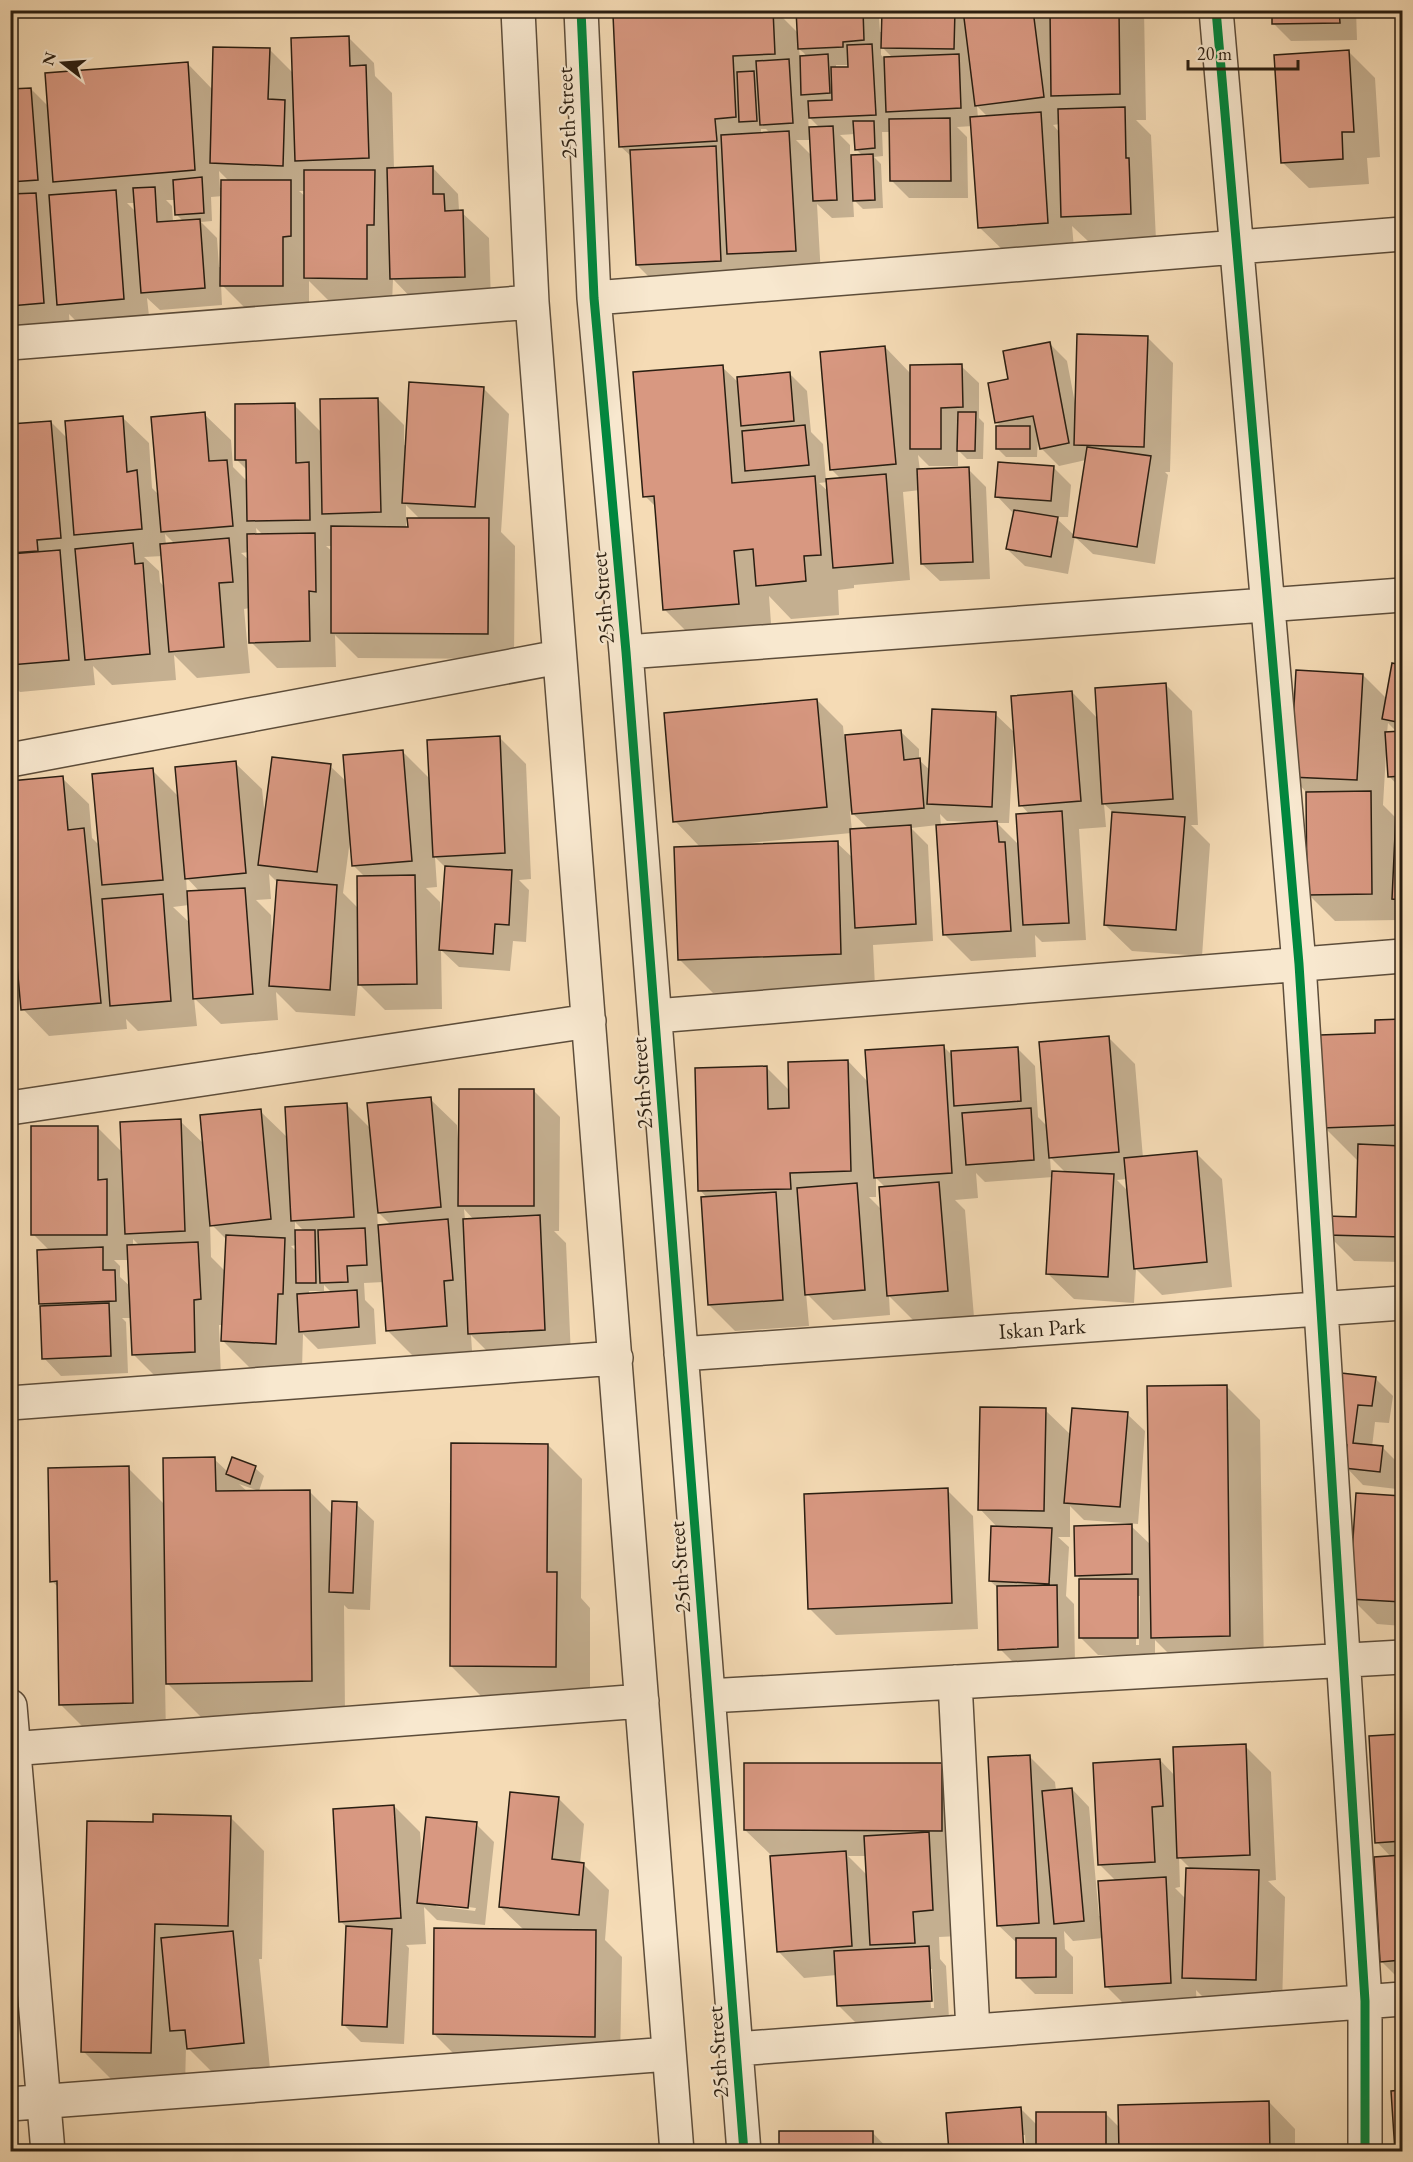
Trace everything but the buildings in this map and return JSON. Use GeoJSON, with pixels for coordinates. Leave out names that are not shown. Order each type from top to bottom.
{"type":"FeatureCollection","features":[{"type":"Feature","properties":{"kind":"street","name":"25th Street"},"geometry":{"type":"LineString","coordinates":[[518,10],[532,302],[677,2151]]}},
{"type":"Feature","properties":{"kind":"street","name":"25th Street"},"geometry":{"type":"LineString","coordinates":[[581,10],[594,298],[626,652],[744,2151]]}},
{"type":"Feature","properties":{"kind":"street"},"geometry":{"type":"LineString","coordinates":[[1216,10],[1299,964],[1365,2001],[1365,2151]]}},
{"type":"Feature","properties":{"kind":"street"},"geometry":{"type":"LineString","coordinates":[[594,298],[1402,234]]}},
{"type":"Feature","properties":{"kind":"street"},"geometry":{"type":"LineString","coordinates":[[10,343],[532,302]]}},
{"type":"Feature","properties":{"kind":"street"},"geometry":{"type":"LineString","coordinates":[[626,652],[1402,596]]}},
{"type":"Feature","properties":{"kind":"street"},"geometry":{"type":"LineString","coordinates":[[10,760],[559,657]]}},
{"type":"Feature","properties":{"kind":"street"},"geometry":{"type":"LineString","coordinates":[[655,1016],[1402,956]]}},
{"type":"Feature","properties":{"kind":"street"},"geometry":{"type":"LineString","coordinates":[[10,1108],[589,1021]]}},
{"type":"Feature","properties":{"kind":"street","name":"Iskan Park"},"geometry":{"type":"LineString","coordinates":[[681,1354],[1402,1303]]}},
{"type":"Feature","properties":{"kind":"street"},"geometry":{"type":"LineString","coordinates":[[10,1403],[616,1358]]}},
{"type":"Feature","properties":{"kind":"street"},"geometry":{"type":"LineString","coordinates":[[708,1696],[1402,1657]]}},
{"type":"Feature","properties":{"kind":"street"},"geometry":{"type":"LineString","coordinates":[[955,1682],[973,2031]]}},
{"type":"Feature","properties":{"kind":"street"},"geometry":{"type":"LineString","coordinates":[[12,1749],[642,1701]]}},
{"type":"Feature","properties":{"kind":"street"},"geometry":{"type":"LineString","coordinates":[[10,1706],[48,2151]]}},
{"type":"Feature","properties":{"kind":"street"},"geometry":{"type":"LineString","coordinates":[[736,2049],[1402,1999]]}},
{"type":"Feature","properties":{"kind":"street"},"geometry":{"type":"LineString","coordinates":[[10,2104],[669,2054]]}},
{"type":"Feature","properties":{"kind":"cycle path"},"geometry":{"type":"LineString","coordinates":[[581,10],[594,298],[626,652],[744,2152]]}},
{"type":"Feature","properties":{"kind":"cycle path"},"geometry":{"type":"LineString","coordinates":[[1216,10],[1299,964],[1365,2001],[1365,2152]]}}]}
